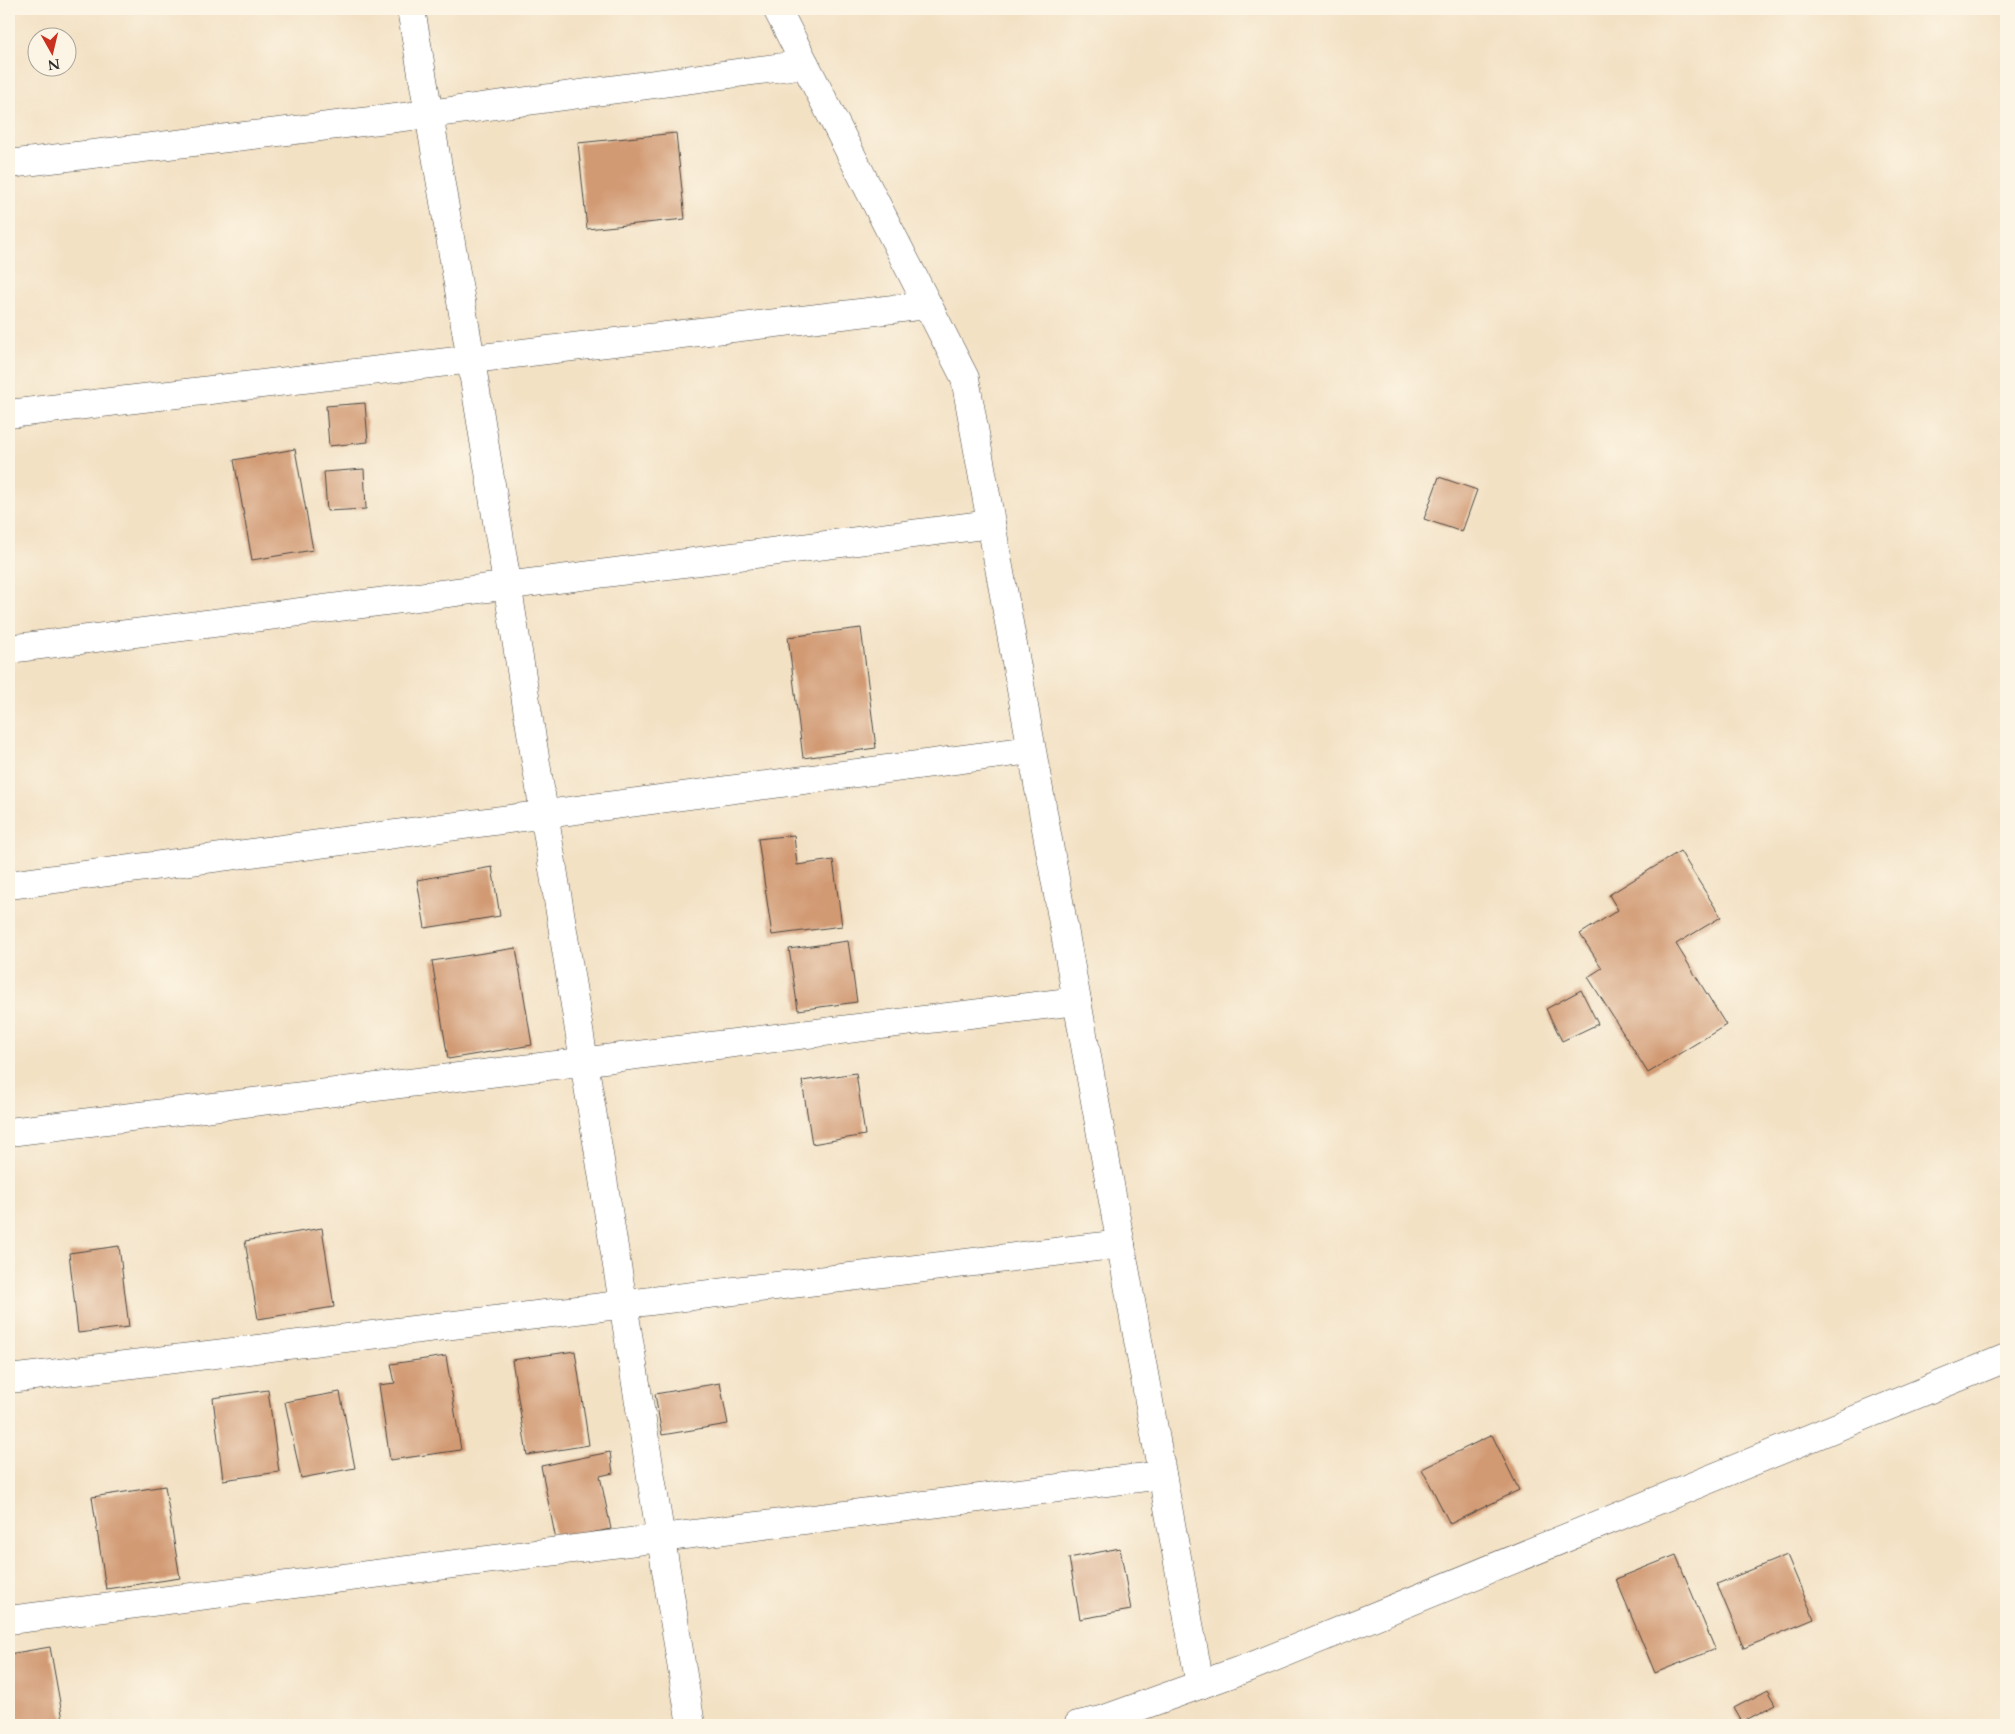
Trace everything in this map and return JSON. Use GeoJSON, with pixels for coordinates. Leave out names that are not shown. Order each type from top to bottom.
{"type":"FeatureCollection","features":[{"type":"Feature","properties":{"kind":"street"},"geometry":{"type":"LineString","coordinates":[[411,9],[471,360],[691,1725]]}},
{"type":"Feature","properties":{"kind":"street"},"geometry":{"type":"LineString","coordinates":[[777,9],[965,378],[1200,1685]]}},
{"type":"Feature","properties":{"kind":"street"},"geometry":{"type":"LineString","coordinates":[[9,164],[429,114],[805,64]]}},
{"type":"Feature","properties":{"kind":"street"},"geometry":{"type":"LineString","coordinates":[[9,414],[927,305]]}},
{"type":"Feature","properties":{"kind":"street"},"geometry":{"type":"LineString","coordinates":[[9,649],[991,524]]}},
{"type":"Feature","properties":{"kind":"street"},"geometry":{"type":"LineString","coordinates":[[9,885],[1031,750]]}},
{"type":"Feature","properties":{"kind":"street"},"geometry":{"type":"LineString","coordinates":[[9,1132],[1077,1002]]}},
{"type":"Feature","properties":{"kind":"street"},"geometry":{"type":"LineString","coordinates":[[9,1379],[1121,1244]]}},
{"type":"Feature","properties":{"kind":"street"},"geometry":{"type":"LineString","coordinates":[[1078,1725],[1102,1720],[1255,1665],[2006,1358]]}},
{"type":"Feature","properties":{"kind":"street"},"geometry":{"type":"LineString","coordinates":[[9,1620],[1162,1475]]}},
{"type":"Feature","properties":{"kind":"building"},"geometry":{"type":"Polygon","coordinates":[[[676,133],[685,219],[587,229],[578,143],[676,133]]]}},
{"type":"Feature","properties":{"kind":"building"},"geometry":{"type":"Polygon","coordinates":[[[365,403],[368,442],[329,446],[326,406],[365,403]]]}},
{"type":"Feature","properties":{"kind":"building"},"geometry":{"type":"Polygon","coordinates":[[[295,449],[313,550],[252,560],[234,460],[295,449]]]}},
{"type":"Feature","properties":{"kind":"building"},"geometry":{"type":"Polygon","coordinates":[[[364,469],[366,509],[327,511],[324,472],[364,469]]]}},
{"type":"Feature","properties":{"kind":"building"},"geometry":{"type":"Polygon","coordinates":[[[1439,477],[1477,490],[1462,532],[1424,519],[1439,477]]]}},
{"type":"Feature","properties":{"kind":"building"},"geometry":{"type":"Polygon","coordinates":[[[861,628],[876,748],[803,758],[788,637],[861,628]]]}},
{"type":"Feature","properties":{"kind":"building"},"geometry":{"type":"Polygon","coordinates":[[[794,835],[797,865],[833,860],[842,926],[772,935],[758,839],[794,835]]]}},
{"type":"Feature","properties":{"kind":"building"},"geometry":{"type":"Polygon","coordinates":[[[1680,851],[1721,917],[1676,944],[1726,1025],[1648,1073],[1588,977],[1602,968],[1580,934],[1618,910],[1609,895],[1680,851]]]}},
{"type":"Feature","properties":{"kind":"building"},"geometry":{"type":"Polygon","coordinates":[[[492,867],[500,916],[425,928],[417,880],[492,867]]]}},
{"type":"Feature","properties":{"kind":"building"},"geometry":{"type":"Polygon","coordinates":[[[848,941],[857,1002],[798,1010],[789,949],[848,941]]]}},
{"type":"Feature","properties":{"kind":"building"},"geometry":{"type":"Polygon","coordinates":[[[516,948],[532,1045],[448,1059],[432,961],[516,948]]]}},
{"type":"Feature","properties":{"kind":"building"},"geometry":{"type":"Polygon","coordinates":[[[1581,990],[1598,1024],[1562,1041],[1546,1009],[1581,990]]]}},
{"type":"Feature","properties":{"kind":"building"},"geometry":{"type":"Polygon","coordinates":[[[856,1073],[865,1135],[812,1144],[802,1081],[856,1073]]]}},
{"type":"Feature","properties":{"kind":"building"},"geometry":{"type":"Polygon","coordinates":[[[322,1228],[334,1307],[258,1319],[245,1241],[322,1228]]]}},
{"type":"Feature","properties":{"kind":"building"},"geometry":{"type":"Polygon","coordinates":[[[119,1246],[129,1327],[78,1333],[69,1253],[119,1246]]]}},
{"type":"Feature","properties":{"kind":"building"},"geometry":{"type":"Polygon","coordinates":[[[575,1351],[589,1445],[527,1455],[512,1360],[575,1351]]]}},
{"type":"Feature","properties":{"kind":"building"},"geometry":{"type":"Polygon","coordinates":[[[446,1356],[461,1450],[390,1460],[379,1385],[395,1383],[391,1364],[446,1356]]]}},
{"type":"Feature","properties":{"kind":"building"},"geometry":{"type":"Polygon","coordinates":[[[720,1383],[728,1424],[662,1435],[655,1394],[720,1383]]]}},
{"type":"Feature","properties":{"kind":"building"},"geometry":{"type":"Polygon","coordinates":[[[268,1390],[279,1472],[223,1480],[213,1398],[268,1390]]]}},
{"type":"Feature","properties":{"kind":"building"},"geometry":{"type":"Polygon","coordinates":[[[340,1392],[355,1468],[301,1478],[285,1402],[340,1392]]]}},
{"type":"Feature","properties":{"kind":"building"},"geometry":{"type":"Polygon","coordinates":[[[1492,1435],[1519,1490],[1450,1524],[1422,1469],[1492,1435]]]}},
{"type":"Feature","properties":{"kind":"building"},"geometry":{"type":"Polygon","coordinates":[[[610,1452],[613,1473],[600,1476],[611,1529],[556,1540],[541,1466],[610,1452]]]}},
{"type":"Feature","properties":{"kind":"building"},"geometry":{"type":"Polygon","coordinates":[[[165,1486],[180,1578],[106,1589],[92,1497],[165,1486]]]}},
{"type":"Feature","properties":{"kind":"building"},"geometry":{"type":"Polygon","coordinates":[[[1120,1548],[1131,1610],[1080,1619],[1069,1558],[1120,1548]]]}},
{"type":"Feature","properties":{"kind":"building"},"geometry":{"type":"Polygon","coordinates":[[[1676,1555],[1715,1649],[1655,1673],[1616,1579],[1676,1555]]]}},
{"type":"Feature","properties":{"kind":"building"},"geometry":{"type":"Polygon","coordinates":[[[1787,1555],[1814,1619],[1744,1648],[1717,1584],[1787,1555]]]}},
{"type":"Feature","properties":{"kind":"building"},"geometry":{"type":"Polygon","coordinates":[[[50,1647],[64,1725],[9,1725],[9,1654],[50,1647]]]}},
{"type":"Feature","properties":{"kind":"building"},"geometry":{"type":"Polygon","coordinates":[[[1768,1690],[1776,1704],[1742,1722],[1734,1708],[1768,1690]]]}}]}
